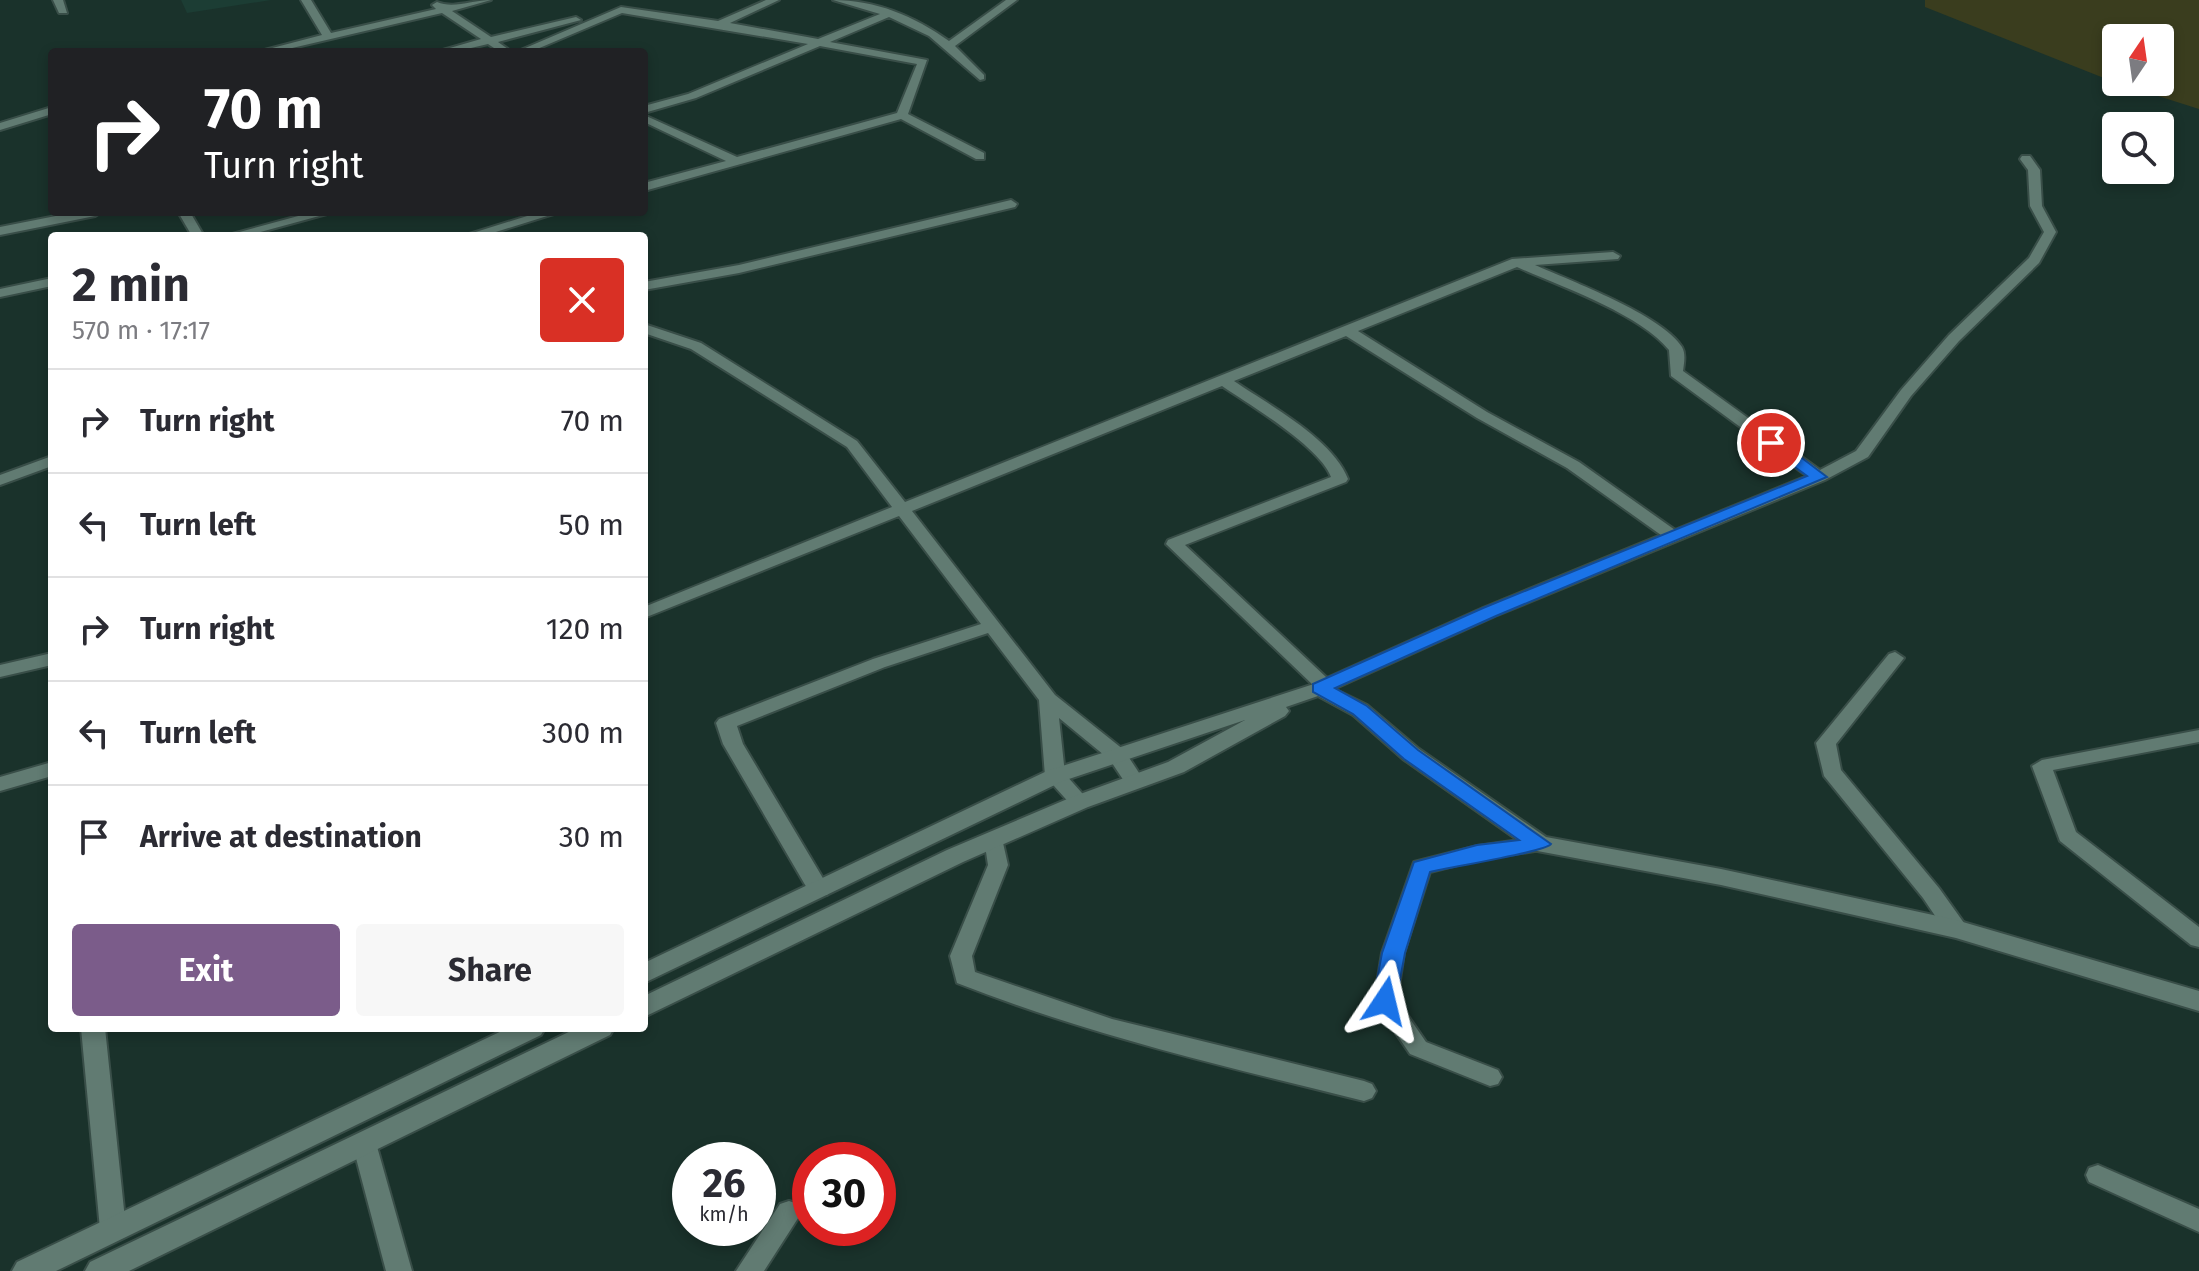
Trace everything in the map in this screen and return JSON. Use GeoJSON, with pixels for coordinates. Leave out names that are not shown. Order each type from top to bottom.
{"type":"FeatureCollection","features":[{"type":"Feature","properties":{"kind":"street"},"geometry":{"type":"LineString","coordinates":[[306,0],[328,36]]}},
{"type":"Feature","properties":{"kind":"street"},"geometry":{"type":"LineString","coordinates":[[432,0],[440,10],[502,48]]}},
{"type":"Feature","properties":{"kind":"street"},"geometry":{"type":"LineString","coordinates":[[278,48],[486,0]]}},
{"type":"Feature","properties":{"kind":"street"},"geometry":{"type":"LineString","coordinates":[[531,48],[643,0]]}},
{"type":"Feature","properties":{"kind":"street"},"geometry":{"type":"LineString","coordinates":[[719,24],[774,0]]}},
{"type":"Feature","properties":{"kind":"street"},"geometry":{"type":"LineString","coordinates":[[838,0],[892,12],[951,44],[980,77]]}},
{"type":"Feature","properties":{"kind":"street"},"geometry":{"type":"LineString","coordinates":[[951,44],[1012,0]]}},
{"type":"Feature","properties":{"kind":"street"},"geometry":{"type":"LineString","coordinates":[[458,48],[621,10],[719,24],[923,62],[902,115]]}},
{"type":"Feature","properties":{"kind":"street"},"geometry":{"type":"LineString","coordinates":[[648,109],[692,96],[892,12]]}},
{"type":"Feature","properties":{"kind":"street"},"geometry":{"type":"LineString","coordinates":[[0,127],[48,111]]}},
{"type":"Feature","properties":{"kind":"street"},"geometry":{"type":"LineString","coordinates":[[648,186],[902,115],[980,156]]}},
{"type":"Feature","properties":{"kind":"street"},"geometry":{"type":"LineString","coordinates":[[648,120],[736,161]]}},
{"type":"Feature","properties":{"kind":"street"},"geometry":{"type":"LineString","coordinates":[[648,1005],[994,839],[1080,802],[1176,767],[1322,687],[1489,612],[1819,477],[1862,454],[1906,393],[1954,338],[2034,260],[2048,241],[2050,232],[2036,206],[2034,170],[2026,159]]}},
{"type":"Feature","properties":{"kind":"street"},"geometry":{"type":"LineString","coordinates":[[648,285],[739,269],[1011,204]]}},
{"type":"Feature","properties":{"kind":"street"},"geometry":{"type":"LineString","coordinates":[[0,231],[75,216]]}},
{"type":"Feature","properties":{"kind":"street"},"geometry":{"type":"LineString","coordinates":[[247,232],[312,216]]}},
{"type":"Feature","properties":{"kind":"street"},"geometry":{"type":"LineString","coordinates":[[480,232],[524,216]]}},
{"type":"Feature","properties":{"kind":"street"},"geometry":{"type":"LineString","coordinates":[[648,611],[1517,262],[1613,256]]}},
{"type":"Feature","properties":{"kind":"street"},"geometry":{"type":"LineString","coordinates":[[1517,262],[1623,311],[1669,339],[1677,350],[1676,373],[1819,477]]}},
{"type":"Feature","properties":{"kind":"street"},"geometry":{"type":"LineString","coordinates":[[0,293],[48,283]]}},
{"type":"Feature","properties":{"kind":"street"},"geometry":{"type":"LineString","coordinates":[[648,329],[696,346],[852,444],[1048,699],[1117,755],[1135,782]]}},
{"type":"Feature","properties":{"kind":"street"},"geometry":{"type":"LineString","coordinates":[[1346,330],[1482,415],[1573,465],[1673,536]]}},
{"type":"Feature","properties":{"kind":"street"},"geometry":{"type":"LineString","coordinates":[[1222,379],[1305,439],[1336,467],[1340,479],[1174,544],[1322,687],[1360,710],[1411,754],[1540,844]]}},
{"type":"Feature","properties":{"kind":"street"},"geometry":{"type":"LineString","coordinates":[[0,480],[48,462]]}},
{"type":"Feature","properties":{"kind":"street"},"geometry":{"type":"LineString","coordinates":[[819,890],[733,744],[726,723],[879,663],[991,626]]}},
{"type":"Feature","properties":{"kind":"street"},"geometry":{"type":"LineString","coordinates":[[1895,658],[1826,743],[1831,771],[1931,893],[1956,929]]}},
{"type":"Feature","properties":{"kind":"street"},"geometry":{"type":"LineString","coordinates":[[0,671],[48,660]]}},
{"type":"Feature","properties":{"kind":"street"},"geometry":{"type":"LineString","coordinates":[[648,972],[1055,776],[1322,687]]}},
{"type":"Feature","properties":{"kind":"street"},"geometry":{"type":"LineString","coordinates":[[1048,699],[1055,776],[1080,802]]}},
{"type":"Feature","properties":{"kind":"street"},"geometry":{"type":"LineString","coordinates":[[2199,736],[2042,766],[2067,836],[2199,939]]}},
{"type":"Feature","properties":{"kind":"street"},"geometry":{"type":"LineString","coordinates":[[0,784],[48,770]]}},
{"type":"Feature","properties":{"kind":"street"},"geometry":{"type":"LineString","coordinates":[[994,839],[998,865],[961,956],[965,977],[1031,1005],[1198,1051],[1364,1091]]}},
{"type":"Feature","properties":{"kind":"street"},"geometry":{"type":"LineString","coordinates":[[1490,1077],[1418,1048],[1385,1001],[1393,953],[1421,867],[1477,853],[1540,844],[1721,877],[1956,929],[2199,1001]]}},
{"type":"Feature","properties":{"kind":"street"},"geometry":{"type":"LineString","coordinates":[[93,1032],[113,1229]]}},
{"type":"Feature","properties":{"kind":"street"},"geometry":{"type":"LineString","coordinates":[[27,1271],[524,1032]]}},
{"type":"Feature","properties":{"kind":"street"},"geometry":{"type":"LineString","coordinates":[[100,1271],[593,1032]]}},
{"type":"Feature","properties":{"kind":"street"},"geometry":{"type":"LineString","coordinates":[[364,1143],[399,1271]]}},
{"type":"Feature","properties":{"kind":"street"},"geometry":{"type":"LineString","coordinates":[[2098,1175],[2199,1221]]}},
{"type":"Feature","properties":{"kind":"street"},"geometry":{"type":"LineString","coordinates":[[749,1271],[789,1212]]}},
{"type":"Feature","properties":{"kind":"shaded area"},"geometry":{"type":"Polygon","coordinates":[[[181,0],[271,0],[187,13],[181,0]]]}},
{"type":"Feature","properties":{"kind":"shaded area"},"geometry":{"type":"Polygon","coordinates":[[[1925,0],[2199,0],[2199,109],[2158,96],[2174,96],[2174,24],[2102,24],[2102,77],[1925,7],[1925,0]]]}},
{"type":"Feature","properties":{"kind":"route"},"geometry":{"type":"LineString","coordinates":[[1385,1001],[1393,953],[1421,867],[1477,853],[1540,844],[1411,754],[1360,710],[1320,688],[1489,612],[1819,477],[1771,443]]}}]}
